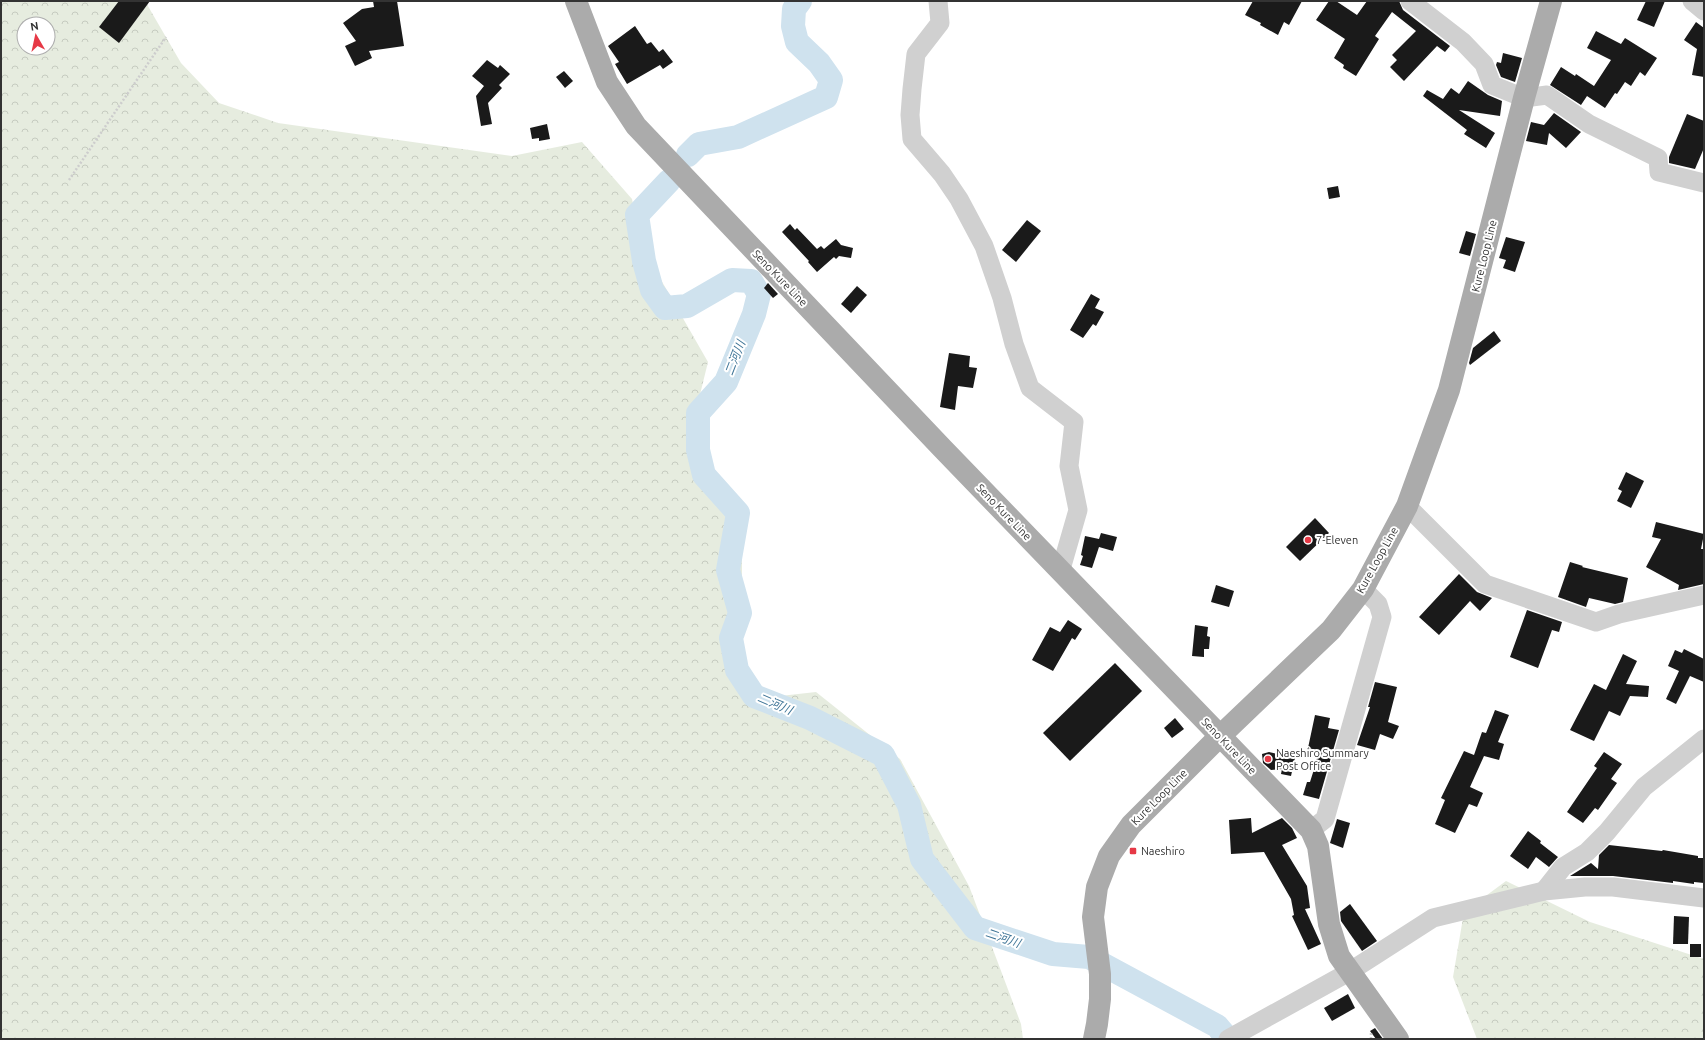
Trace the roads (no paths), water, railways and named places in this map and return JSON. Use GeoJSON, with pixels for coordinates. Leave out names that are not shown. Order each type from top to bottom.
{"type":"FeatureCollection","features":[{"type":"Feature","properties":{"kind":"main road","name":"Seno Kure Line"},"geometry":{"type":"LineString","coordinates":[[576,1],[606,82],[636,126],[938,444],[1219,737],[1311,830],[1318,846],[1328,924],[1339,956],[1398,1039]]}},
{"type":"Feature","properties":{"kind":"main road","name":"Kure Loop Line"},"geometry":{"type":"LineString","coordinates":[[1094,1039],[1099,1005],[1100,974],[1093,918],[1097,887],[1109,856],[1131,825],[1219,737],[1330,630],[1363,589],[1407,506],[1449,390],[1524,98],[1551,1]]}},
{"type":"Feature","properties":{"kind":"street"},"geometry":{"type":"LineString","coordinates":[[938,1],[940,23],[916,54],[910,109],[912,139],[942,174],[959,199],[984,246],[1002,298],[1014,344],[1030,388],[1074,422],[1069,466],[1078,510],[1060,570]]}},
{"type":"Feature","properties":{"kind":"street"},"geometry":{"type":"LineString","coordinates":[[1410,1],[1463,42],[1484,64],[1492,85],[1524,98],[1548,95],[1589,124],[1658,158],[1659,172],[1704,183]]}},
{"type":"Feature","properties":{"kind":"street"},"geometry":{"type":"LineString","coordinates":[[1692,1],[1704,11]]}},
{"type":"Feature","properties":{"kind":"street"},"geometry":{"type":"LineString","coordinates":[[1407,506],[1485,584],[1596,622],[1619,614],[1704,595]]}},
{"type":"Feature","properties":{"kind":"street"},"geometry":{"type":"LineString","coordinates":[[1311,830],[1325,819],[1382,618],[1378,604],[1363,589]]}},
{"type":"Feature","properties":{"kind":"street"},"geometry":{"type":"LineString","coordinates":[[1544,891],[1563,867],[1587,852],[1607,832],[1644,787],[1704,739]]}},
{"type":"Feature","properties":{"kind":"street"},"geometry":{"type":"LineString","coordinates":[[1228,1039],[1349,972],[1433,918],[1544,891],[1585,887],[1613,887],[1704,898]]}},
{"type":"Feature","properties":{"kind":"waterway","name":"二河川"},"geometry":{"type":"LineString","coordinates":[[688,155],[699,144],[738,137],[826,97],[831,80],[819,63],[797,42],[793,26],[794,9],[800,1]]}},
{"type":"Feature","properties":{"kind":"waterway","name":"二河川"},"geometry":{"type":"LineString","coordinates":[[669,181],[637,215],[644,261],[652,290],[665,308],[687,306],[732,280],[751,281],[759,294],[754,314],[726,382],[698,413],[698,450],[704,475],[738,513],[728,570],[740,613],[731,638],[737,670],[754,696],[810,718],[883,755],[909,805],[922,859],[975,928],[1053,954],[1089,957],[1217,1026],[1228,1039]]}},
{"type":"Feature","properties":{"kind":"place","name":"7-Eleven"},"geometry":{"type":"Point","coordinates":[1308,540]}},
{"type":"Feature","properties":{"kind":"place","name":"Naeshiro Summary Post Office"},"geometry":{"type":"Point","coordinates":[1268,759]}},
{"type":"Feature","properties":{"kind":"place","name":"Naeshiro"},"geometry":{"type":"Point","coordinates":[1133,851]}}]}
